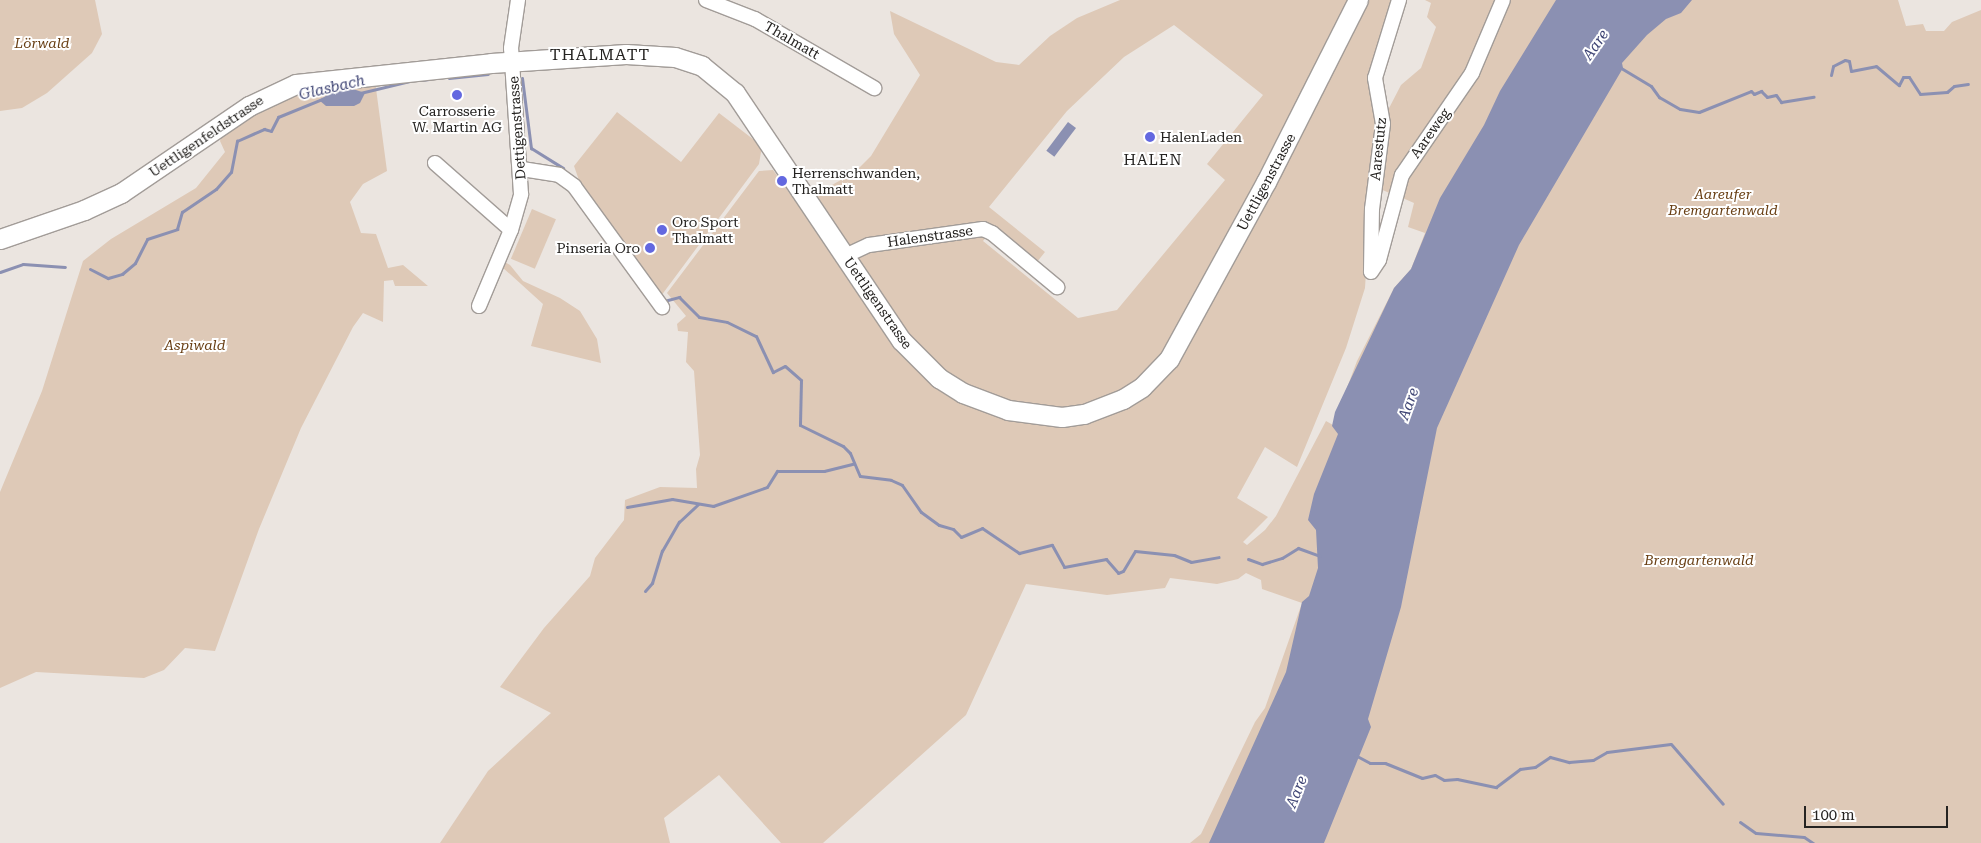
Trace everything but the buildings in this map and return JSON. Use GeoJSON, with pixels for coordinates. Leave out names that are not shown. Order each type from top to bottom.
{"type":"FeatureCollection","features":[{"type":"Feature","properties":{"kind":"main road","name":"Uettligenstrasse"},"geometry":{"type":"LineString","coordinates":[[512,61],[650,54],[675,56],[702,66],[720,78],[741,100],[901,340],[939,378],[963,393],[1008,410],[1062,417],[1084,414],[1123,399],[1156,374],[1183,338],[1358,0]]}},
{"type":"Feature","properties":{"kind":"main road","name":"Uettligenfeldstrasse"},"geometry":{"type":"LineString","coordinates":[[0,239],[84,210],[121,192],[249,106],[287,86],[321,80],[512,61]]}},
{"type":"Feature","properties":{"kind":"street","name":"Dettigenstrasse"},"geometry":{"type":"LineString","coordinates":[[479,306],[510,230],[521,194],[522,169],[510,48],[518,0]]}},
{"type":"Feature","properties":{"kind":"street","name":"Thalmatt"},"geometry":{"type":"LineString","coordinates":[[706,0],[755,19],[874,88]]}},
{"type":"Feature","properties":{"kind":"street","name":"Aarestutz"},"geometry":{"type":"LineString","coordinates":[[1371,272],[1373,202],[1383,124],[1375,78],[1399,0]]}},
{"type":"Feature","properties":{"kind":"street","name":"Aareweg"},"geometry":{"type":"LineString","coordinates":[[1371,272],[1379,260],[1402,175],[1472,73],[1503,0]]}},
{"type":"Feature","properties":{"kind":"street"},"geometry":{"type":"LineString","coordinates":[[435,163],[510,230]]}},
{"type":"Feature","properties":{"kind":"street"},"geometry":{"type":"LineString","coordinates":[[522,169],[559,175],[574,186],[662,307]]}},
{"type":"Feature","properties":{"kind":"street","name":"Halenstrasse"},"geometry":{"type":"LineString","coordinates":[[845,256],[869,245],[983,229],[992,233],[1057,287]]}},
{"type":"Feature","properties":{"kind":"green space","name":"Lörwald"},"geometry":{"type":"Polygon","coordinates":[[[0,0],[95,0],[102,34],[92,53],[47,93],[22,108],[0,111],[0,0]]]}},
{"type":"Feature","properties":{"kind":"green space"},"geometry":{"type":"Polygon","coordinates":[[[1120,0],[1396,0],[1381,40],[1365,288],[1346,348],[1297,467],[1265,447],[1237,498],[1268,517],[1243,542],[1247,545],[1265,530],[1276,516],[1326,421],[1333,425],[1357,361],[1394,288],[1411,269],[1425,233],[1408,227],[1414,203],[1398,196],[1507,0],[1898,0],[1906,26],[1923,24],[1926,31],[1944,31],[1952,22],[1981,10],[1981,843],[1190,843],[1201,834],[1255,722],[1265,708],[1302,603],[1262,589],[1261,580],[1246,573],[1238,579],[1217,584],[1170,578],[1165,588],[1107,595],[1026,584],[966,715],[823,843],[781,843],[719,775],[664,818],[670,843],[440,843],[488,771],[551,713],[500,687],[544,628],[590,576],[595,558],[624,520],[625,500],[660,487],[697,488],[696,469],[700,455],[694,371],[686,362],[688,332],[678,331],[677,324],[686,316],[667,293],[759,171],[773,170],[790,194],[800,203],[855,172],[871,156],[920,75],[894,34],[890,11],[996,62],[1019,65],[1050,36],[1077,18],[1120,0]],[[1174,25],[1124,57],[1067,111],[989,207],[1045,252],[1037,262],[993,228],[983,241],[1078,318],[1117,310],[1225,180],[1207,164],[1263,95],[1174,25]]]}},
{"type":"Feature","properties":{"kind":"green space"},"geometry":{"type":"Polygon","coordinates":[[[1425,0],[1501,0],[1478,58],[1394,195],[1378,188],[1386,114],[1401,85],[1421,68],[1436,27],[1427,17],[1431,3],[1425,0]]]}},
{"type":"Feature","properties":{"kind":"green space","name":"Aspiwald"},"geometry":{"type":"Polygon","coordinates":[[[375,81],[387,171],[363,184],[350,202],[361,233],[376,234],[388,268],[403,265],[428,286],[395,286],[393,280],[384,281],[383,322],[363,313],[353,327],[301,428],[259,529],[215,651],[185,648],[164,670],[144,678],[36,672],[0,688],[0,492],[42,391],[83,261],[111,239],[196,188],[225,152],[220,141],[223,132],[278,95],[375,81]]]}},
{"type":"Feature","properties":{"kind":"green space","name":"Oro Sport Thalmatt"},"geometry":{"type":"Polygon","coordinates":[[[617,112],[681,162],[719,113],[762,146],[759,164],[661,296],[581,186],[574,166],[617,112]]]}},
{"type":"Feature","properties":{"kind":"green space"},"geometry":{"type":"Polygon","coordinates":[[[532,209],[556,219],[535,269],[511,259],[532,209]]]}},
{"type":"Feature","properties":{"kind":"green space"},"geometry":{"type":"Polygon","coordinates":[[[503,261],[510,265],[523,281],[560,298],[580,311],[597,339],[601,363],[531,346],[543,304],[501,266],[503,261]]]}},
{"type":"Feature","properties":{"kind":"water","name":"Aare"},"geometry":{"type":"Polygon","coordinates":[[[1556,0],[1692,0],[1681,13],[1666,19],[1647,35],[1622,63],[1623,68],[1519,245],[1437,428],[1401,607],[1368,719],[1371,727],[1324,843],[1209,843],[1286,672],[1302,602],[1309,596],[1318,568],[1316,530],[1308,520],[1314,494],[1338,434],[1332,426],[1335,412],[1394,288],[1411,269],[1440,198],[1484,125],[1500,91],[1556,0]]]}},
{"type":"Feature","properties":{"kind":"water"},"geometry":{"type":"Polygon","coordinates":[[[353,89],[365,93],[360,103],[354,106],[326,106],[319,100],[336,90],[353,89]]]}},
{"type":"Feature","properties":{"kind":"water"},"geometry":{"type":"Polygon","coordinates":[[[1068,122],[1076,128],[1054,157],[1046,151],[1068,122]]]}},
{"type":"Feature","properties":{"kind":"waterway"},"geometry":{"type":"LineString","coordinates":[[1831,75],[1833,66],[1845,60],[1849,61],[1851,71],[1876,66],[1899,85],[1903,77],[1909,77],[1920,94],[1947,92],[1954,86],[1968,84]]}},
{"type":"Feature","properties":{"kind":"waterway"},"geometry":{"type":"LineString","coordinates":[[1621,68],[1651,86],[1659,97],[1680,109],[1699,112],[1751,91],[1754,94],[1761,91],[1767,97],[1776,95],[1781,102],[1814,97]]}},
{"type":"Feature","properties":{"kind":"waterway","name":"Glasbach"},"geometry":{"type":"LineString","coordinates":[[449,78],[488,74]]}},
{"type":"Feature","properties":{"kind":"waterway","name":"Glasbach"},"geometry":{"type":"LineString","coordinates":[[522,78],[531,148],[563,168]]}},
{"type":"Feature","properties":{"kind":"waterway","name":"Glasbach"},"geometry":{"type":"LineString","coordinates":[[421,80],[429,79]]}},
{"type":"Feature","properties":{"kind":"waterway","name":"Glasbach"},"geometry":{"type":"LineString","coordinates":[[360,93],[410,81]]}},
{"type":"Feature","properties":{"kind":"waterway","name":"Glasbach"},"geometry":{"type":"LineString","coordinates":[[90,269],[108,278],[122,274],[135,263],[147,239],[177,229],[182,212],[216,189],[231,172],[237,141],[264,129],[271,131],[278,117],[322,99]]}},
{"type":"Feature","properties":{"kind":"waterway"},"geometry":{"type":"LineString","coordinates":[[0,272],[23,264],[65,267]]}},
{"type":"Feature","properties":{"kind":"waterway","name":"Glasbach"},"geometry":{"type":"LineString","coordinates":[[664,301],[679,297],[699,317],[727,322],[756,336],[773,372],[785,366],[801,380],[800,425],[843,446],[850,453],[860,476],[891,480],[902,485],[921,512],[939,525],[953,529],[961,537],[982,528],[1019,553],[1052,545],[1064,567],[1106,559],[1118,573],[1123,571],[1135,551],[1174,555],[1191,562],[1219,557]]}},
{"type":"Feature","properties":{"kind":"waterway"},"geometry":{"type":"LineString","coordinates":[[627,507],[672,499],[713,506],[767,487],[777,471],[824,471],[853,464]]}},
{"type":"Feature","properties":{"kind":"waterway"},"geometry":{"type":"LineString","coordinates":[[645,591],[652,583],[662,551],[679,522],[698,504]]}},
{"type":"Feature","properties":{"kind":"waterway","name":"Glasbach"},"geometry":{"type":"LineString","coordinates":[[1248,559],[1262,564],[1282,558],[1298,548],[1320,556]]}},
{"type":"Feature","properties":{"kind":"waterway"},"geometry":{"type":"LineString","coordinates":[[1355,755],[1370,763],[1385,763],[1422,778],[1435,775],[1444,780],[1457,779],[1496,787],[1520,769],[1535,767],[1550,757],[1569,762],[1593,760],[1607,752],[1671,744],[1723,804]]}},
{"type":"Feature","properties":{"kind":"waterway"},"geometry":{"type":"LineString","coordinates":[[1740,822],[1756,833],[1804,837],[1813,843]]}},
{"type":"Feature","properties":{"kind":"place","name":"Carrosserie W. Martin AG"},"geometry":{"type":"Point","coordinates":[457,95]}},
{"type":"Feature","properties":{"kind":"place","name":"HalenLaden"},"geometry":{"type":"Point","coordinates":[1150,137]}},
{"type":"Feature","properties":{"kind":"place","name":"Herrenschwanden, Thalmatt"},"geometry":{"type":"Point","coordinates":[782,181]}},
{"type":"Feature","properties":{"kind":"place","name":"Oro Sport Thalmatt"},"geometry":{"type":"Point","coordinates":[662,230]}},
{"type":"Feature","properties":{"kind":"place","name":"Pinseria Oro"},"geometry":{"type":"Point","coordinates":[650,248]}},
{"type":"Feature","properties":{"kind":"district","name":"THALMATT"},"geometry":{"type":"Point","coordinates":[600,55]}},
{"type":"Feature","properties":{"kind":"district","name":"HALEN"},"geometry":{"type":"Point","coordinates":[1153,161]}},
{"type":"Feature","properties":{"kind":"park label","name":"Aareufer Bremgartenwald"},"geometry":{"type":"Point","coordinates":[1723,202]}},
{"type":"Feature","properties":{"kind":"park label","name":"Bremgartenwald"},"geometry":{"type":"Point","coordinates":[1699,560]}}]}
